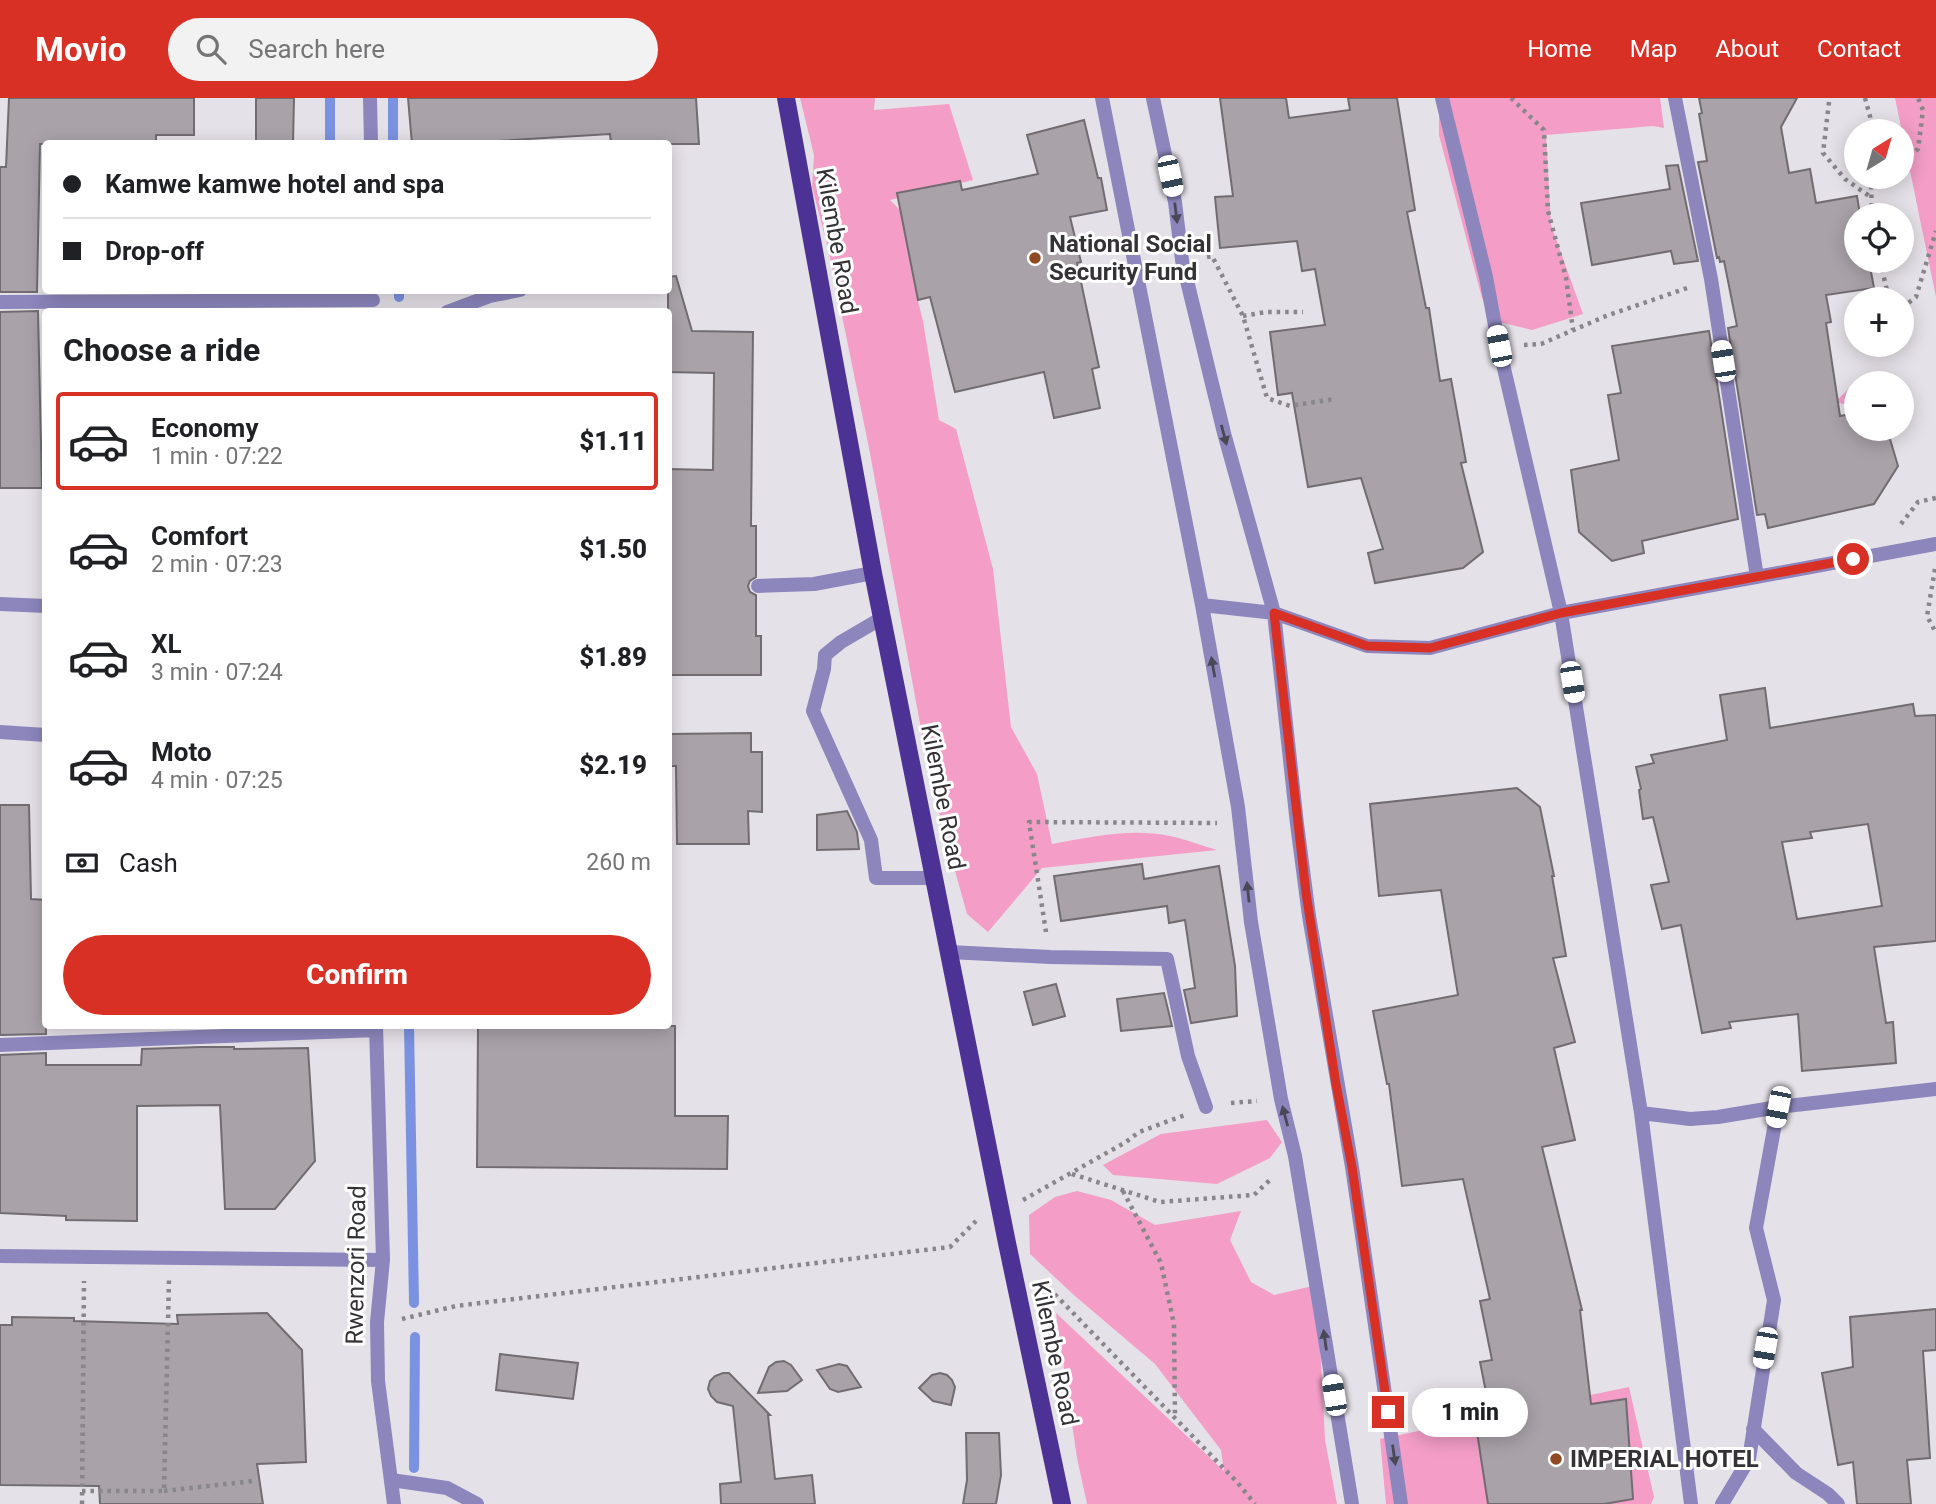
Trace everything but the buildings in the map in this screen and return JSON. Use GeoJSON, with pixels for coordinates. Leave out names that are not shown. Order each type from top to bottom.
{"type":"FeatureCollection","features":[{"type":"Feature","properties":{"kind":"main road","name":"Kilembe Road"},"geometry":{"type":"LineString","coordinates":[[786,98],[873,573],[1062,1504]]}},
{"type":"Feature","properties":{"kind":"street"},"geometry":{"type":"LineString","coordinates":[[370,98],[371,140]]}},
{"type":"Feature","properties":{"kind":"street"},"geometry":{"type":"LineString","coordinates":[[1102,98],[1202,606],[1238,807],[1251,922],[1281,1099],[1295,1156],[1352,1504]]}},
{"type":"Feature","properties":{"kind":"street"},"geometry":{"type":"LineString","coordinates":[[1153,98],[1175,202],[1182,260],[1224,433],[1274,613],[1308,903],[1336,1084],[1352,1167],[1401,1504]]}},
{"type":"Feature","properties":{"kind":"street"},"geometry":{"type":"LineString","coordinates":[[1442,98],[1486,277],[1499,346],[1561,613],[1641,1113],[1691,1504]]}},
{"type":"Feature","properties":{"kind":"street"},"geometry":{"type":"LineString","coordinates":[[1675,98],[1711,279],[1757,578]]}},
{"type":"Feature","properties":{"kind":"street"},"geometry":{"type":"LineString","coordinates":[[458,308],[500,294]]}},
{"type":"Feature","properties":{"kind":"street"},"geometry":{"type":"LineString","coordinates":[[0,302],[372,301]]}},
{"type":"Feature","properties":{"kind":"street"},"geometry":{"type":"LineString","coordinates":[[1202,606],[1274,613],[1367,646],[1430,648],[1561,613],[1936,544]]}},
{"type":"Feature","properties":{"kind":"street"},"geometry":{"type":"LineString","coordinates":[[758,586],[814,584],[873,573]]}},
{"type":"Feature","properties":{"kind":"street"},"geometry":{"type":"LineString","coordinates":[[0,604],[42,606]]}},
{"type":"Feature","properties":{"kind":"street"},"geometry":{"type":"LineString","coordinates":[[882,618],[841,642],[825,655],[824,670],[813,711],[871,840],[876,878],[934,878]]}},
{"type":"Feature","properties":{"kind":"street"},"geometry":{"type":"LineString","coordinates":[[0,732],[42,735]]}},
{"type":"Feature","properties":{"kind":"street"},"geometry":{"type":"LineString","coordinates":[[949,952],[1050,957],[1167,958],[1188,1056],[1206,1107]]}},
{"type":"Feature","properties":{"kind":"street"},"geometry":{"type":"LineString","coordinates":[[0,1045],[354,1029]]}},
{"type":"Feature","properties":{"kind":"street","name":"Rwenzori Road"},"geometry":{"type":"LineString","coordinates":[[376,1029],[383,1260],[377,1322],[378,1381],[394,1504]]}},
{"type":"Feature","properties":{"kind":"street"},"geometry":{"type":"LineString","coordinates":[[1641,1113],[1690,1119],[1718,1117],[1778,1107],[1936,1089]]}},
{"type":"Feature","properties":{"kind":"street"},"geometry":{"type":"LineString","coordinates":[[1722,1504],[1749,1459],[1774,1300],[1756,1228],[1778,1107]]}},
{"type":"Feature","properties":{"kind":"street"},"geometry":{"type":"LineString","coordinates":[[0,1256],[383,1260]]}},
{"type":"Feature","properties":{"kind":"street"},"geometry":{"type":"LineString","coordinates":[[1753,1429],[1796,1473],[1838,1504]]}},
{"type":"Feature","properties":{"kind":"street"},"geometry":{"type":"LineString","coordinates":[[391,1480],[447,1488],[477,1504]]}},
{"type":"Feature","properties":{"kind":"path"},"geometry":{"type":"LineString","coordinates":[[1511,98],[1544,130],[1548,211],[1566,278],[1573,330]]}},
{"type":"Feature","properties":{"kind":"path"},"geometry":{"type":"LineString","coordinates":[[1865,98],[1871,119]]}},
{"type":"Feature","properties":{"kind":"path"},"geometry":{"type":"LineString","coordinates":[[1914,152],[1918,149],[1923,110],[1918,98]]}},
{"type":"Feature","properties":{"kind":"path"},"geometry":{"type":"LineString","coordinates":[[1829,102],[1823,153],[1845,179],[1872,198]]}},
{"type":"Feature","properties":{"kind":"path"},"geometry":{"type":"LineString","coordinates":[[1871,189],[1872,203]]}},
{"type":"Feature","properties":{"kind":"path"},"geometry":{"type":"LineString","coordinates":[[1914,298],[1936,231]]}},
{"type":"Feature","properties":{"kind":"path"},"geometry":{"type":"LineString","coordinates":[[1182,260],[1212,256],[1243,316],[1267,398],[1290,406],[1334,399]]}},
{"type":"Feature","properties":{"kind":"path"},"geometry":{"type":"LineString","coordinates":[[1499,346],[1541,344],[1711,279]]}},
{"type":"Feature","properties":{"kind":"path"},"geometry":{"type":"LineString","coordinates":[[1243,316],[1266,312],[1303,312]]}},
{"type":"Feature","properties":{"kind":"path"},"geometry":{"type":"LineString","coordinates":[[1936,562],[1927,616],[1936,634]]}},
{"type":"Feature","properties":{"kind":"path"},"geometry":{"type":"LineString","coordinates":[[1050,957],[1029,822],[1224,823],[1238,807]]}},
{"type":"Feature","properties":{"kind":"path"},"geometry":{"type":"LineString","coordinates":[[1001,1212],[1071,1174],[1139,1132],[1216,1104],[1281,1099]]}},
{"type":"Feature","properties":{"kind":"path"},"geometry":{"type":"LineString","coordinates":[[1071,1174],[1160,1202],[1254,1195],[1295,1156]]}},
{"type":"Feature","properties":{"kind":"path"},"geometry":{"type":"LineString","coordinates":[[377,1322],[406,1319],[456,1306],[950,1247],[975,1222],[995,1183]]}},
{"type":"Feature","properties":{"kind":"path"},"geometry":{"type":"LineString","coordinates":[[1123,1190],[1161,1263],[1174,1324],[1175,1418]]}},
{"type":"Feature","properties":{"kind":"path"},"geometry":{"type":"LineString","coordinates":[[82,1504],[85,1256]]}},
{"type":"Feature","properties":{"kind":"path"},"geometry":{"type":"LineString","coordinates":[[164,1491],[167,1290],[172,1259]]}},
{"type":"Feature","properties":{"kind":"path"},"geometry":{"type":"LineString","coordinates":[[1041,1279],[1237,1482],[1255,1504]]}},
{"type":"Feature","properties":{"kind":"path"},"geometry":{"type":"LineString","coordinates":[[82,1491],[164,1491],[253,1480]]}},
{"type":"Feature","properties":{"kind":"shaded area"},"geometry":{"type":"Polygon","coordinates":[[[800,98],[875,98],[874,110],[949,104],[973,180],[890,200],[901,211],[939,420],[956,429],[993,569],[1011,727],[1037,774],[1052,844],[1111,834],[1140,833],[1176,837],[1217,850],[1042,868],[988,932],[967,914],[932,788],[869,448],[829,252],[812,187],[814,155],[800,98]]]}},
{"type":"Feature","properties":{"kind":"shaded area"},"geometry":{"type":"Polygon","coordinates":[[[1439,98],[1660,98],[1664,128],[1653,126],[1546,135],[1551,225],[1583,314],[1532,330],[1499,322],[1482,298],[1439,135],[1439,98]]]}},
{"type":"Feature","properties":{"kind":"shaded area"},"geometry":{"type":"Polygon","coordinates":[[[1895,98],[1936,98],[1936,297],[1914,189],[1914,119],[1899,119],[1895,98]]]}},
{"type":"Feature","properties":{"kind":"shaded area"},"geometry":{"type":"Polygon","coordinates":[[[1844,393],[1844,404],[1835,402],[1844,393]]]}},
{"type":"Feature","properties":{"kind":"shaded area"},"geometry":{"type":"Polygon","coordinates":[[[1267,1120],[1282,1142],[1270,1158],[1217,1184],[1113,1175],[1103,1165],[1161,1134],[1267,1120]]]}},
{"type":"Feature","properties":{"kind":"shaded area"},"geometry":{"type":"Polygon","coordinates":[[[1077,1191],[1111,1200],[1155,1225],[1241,1211],[1230,1240],[1251,1282],[1274,1295],[1317,1285],[1325,1440],[1337,1504],[1087,1504],[1077,1458],[1056,1313],[1224,1471],[1221,1450],[1155,1364],[1030,1254],[1029,1215],[1055,1197],[1077,1191]]]}},
{"type":"Feature","properties":{"kind":"shaded area"},"geometry":{"type":"Polygon","coordinates":[[[1629,1387],[1654,1497],[1651,1504],[1386,1504],[1380,1439],[1629,1387]]]}},
{"type":"Feature","properties":{"kind":"waterway"},"geometry":{"type":"LineString","coordinates":[[330,98],[330,140]]}},
{"type":"Feature","properties":{"kind":"waterway"},"geometry":{"type":"LineString","coordinates":[[393,98],[393,140]]}},
{"type":"Feature","properties":{"kind":"waterway"},"geometry":{"type":"LineString","coordinates":[[409,1029],[414,1303]]}},
{"type":"Feature","properties":{"kind":"waterway"},"geometry":{"type":"LineString","coordinates":[[414,1468],[415,1337]]}},
{"type":"Feature","properties":{"kind":"place","name":"National Social Security Fund"},"geometry":{"type":"Point","coordinates":[1035,258]}},
{"type":"Feature","properties":{"kind":"place","name":"IMPERIAL HOTEL"},"geometry":{"type":"Point","coordinates":[1556,1459]}},
{"type":"Feature","properties":{"kind":"route"},"geometry":{"type":"LineString","coordinates":[[1388,1412],[1352,1167],[1306,893],[1274,613],[1367,646],[1430,648],[1561,613],[1853,559]]}}]}
